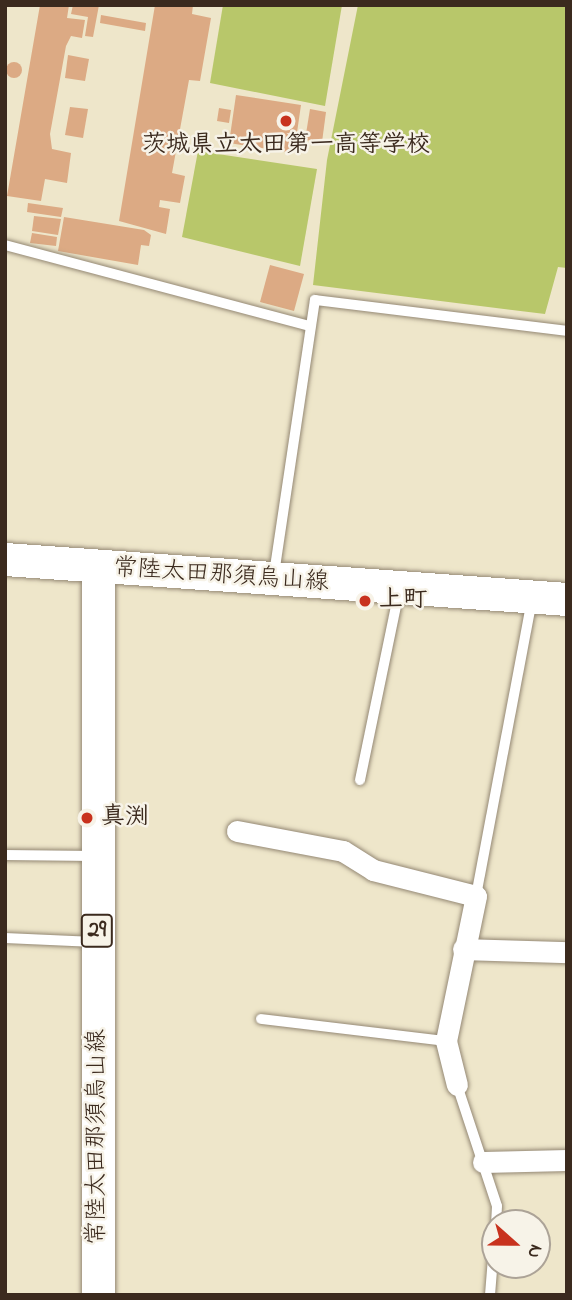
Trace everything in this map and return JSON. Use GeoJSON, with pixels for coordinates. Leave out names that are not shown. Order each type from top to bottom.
{"type":"FeatureCollection","features":[{"type":"Feature","properties":{"kind":"main road"},"geometry":{"type":"LineString","coordinates":[[5,559],[98,568]]}},
{"type":"Feature","properties":{"kind":"main road","name":"常陸太田那須烏山線"},"geometry":{"type":"LineString","coordinates":[[98,1295],[98,568],[567,600]]}},
{"type":"Feature","properties":{"kind":"street"},"geometry":{"type":"LineString","coordinates":[[237,831],[343,851],[373,870],[476,896],[463,948],[446,1041],[457,1085]]}},
{"type":"Feature","properties":{"kind":"street"},"geometry":{"type":"LineString","coordinates":[[463,948],[567,953]]}},
{"type":"Feature","properties":{"kind":"street"},"geometry":{"type":"LineString","coordinates":[[483,1162],[567,1160]]}},
{"type":"Feature","properties":{"kind":"lane"},"geometry":{"type":"LineString","coordinates":[[5,245],[310,326]]}},
{"type":"Feature","properties":{"kind":"lane"},"geometry":{"type":"LineString","coordinates":[[274,581],[315,300],[567,331]]}},
{"type":"Feature","properties":{"kind":"lane"},"geometry":{"type":"LineString","coordinates":[[360,780],[400,589]]}},
{"type":"Feature","properties":{"kind":"lane"},"geometry":{"type":"LineString","coordinates":[[476,896],[533,597]]}},
{"type":"Feature","properties":{"kind":"lane"},"geometry":{"type":"LineString","coordinates":[[5,855],[96,856]]}},
{"type":"Feature","properties":{"kind":"lane"},"geometry":{"type":"LineString","coordinates":[[5,938],[98,942]]}},
{"type":"Feature","properties":{"kind":"lane"},"geometry":{"type":"LineString","coordinates":[[261,1019],[446,1041]]}},
{"type":"Feature","properties":{"kind":"lane"},"geometry":{"type":"LineString","coordinates":[[457,1085],[483,1162],[493,1209]]}},
{"type":"Feature","properties":{"kind":"green space"},"geometry":{"type":"Polygon","coordinates":[[[223,5],[342,5],[325,106],[210,83],[223,5]]]}},
{"type":"Feature","properties":{"kind":"green space"},"geometry":{"type":"Polygon","coordinates":[[[358,5],[567,5],[567,268],[558,267],[545,314],[313,285],[327,160],[358,5]]]}},
{"type":"Feature","properties":{"kind":"green space"},"geometry":{"type":"Polygon","coordinates":[[[198,151],[317,169],[300,266],[182,237],[198,151]]]}},
{"type":"Feature","properties":{"kind":"building"},"geometry":{"type":"Polygon","coordinates":[[[40,5],[69,5],[67,18],[85,20],[82,38],[71,36],[66,46],[50,134],[52,149],[71,153],[67,183],[45,179],[41,201],[7,196],[40,5]]]}},
{"type":"Feature","properties":{"kind":"building"},"geometry":{"type":"Polygon","coordinates":[[[73,5],[99,5],[93,37],[85,36],[88,17],[71,14],[73,5]]]}},
{"type":"Feature","properties":{"kind":"building"},"geometry":{"type":"Polygon","coordinates":[[[155,5],[193,5],[192,14],[211,18],[200,81],[189,80],[172,173],[185,176],[180,203],[160,200],[159,207],[170,209],[166,234],[119,221],[155,5]]]}},
{"type":"Feature","properties":{"kind":"building"},"geometry":{"type":"Polygon","coordinates":[[[101,15],[146,23],[145,31],[100,23],[101,15]]]}},
{"type":"Feature","properties":{"kind":"building"},"geometry":{"type":"Polygon","coordinates":[[[68,55],[89,59],[85,81],[65,78],[68,55]]]}},
{"type":"Feature","properties":{"kind":"building"},"geometry":{"type":"Polygon","coordinates":[[[11,62],[17,62],[22,70],[20,76],[11,78],[6,73],[6,67],[11,62]]]}},
{"type":"Feature","properties":{"kind":"building"},"geometry":{"type":"Polygon","coordinates":[[[236,95],[301,105],[294,153],[229,143],[236,95]]]}},
{"type":"Feature","properties":{"kind":"building"},"geometry":{"type":"Polygon","coordinates":[[[70,107],[88,109],[83,138],[65,135],[70,107]]]}},
{"type":"Feature","properties":{"kind":"building"},"geometry":{"type":"Polygon","coordinates":[[[219,108],[231,110],[229,123],[217,121],[219,108]]]}},
{"type":"Feature","properties":{"kind":"building"},"geometry":{"type":"Polygon","coordinates":[[[310,109],[326,112],[322,142],[305,140],[310,109]]]}},
{"type":"Feature","properties":{"kind":"building"},"geometry":{"type":"Polygon","coordinates":[[[28,203],[63,208],[61,217],[27,212],[28,203]]]}},
{"type":"Feature","properties":{"kind":"building"},"geometry":{"type":"Polygon","coordinates":[[[34,216],[61,219],[58,235],[32,231],[34,216]]]}},
{"type":"Feature","properties":{"kind":"building"},"geometry":{"type":"Polygon","coordinates":[[[64,217],[144,230],[151,235],[149,246],[141,245],[138,265],[58,251],[64,217]]]}},
{"type":"Feature","properties":{"kind":"building"},"geometry":{"type":"Polygon","coordinates":[[[32,233],[57,237],[56,246],[30,243],[32,233]]]}},
{"type":"Feature","properties":{"kind":"building"},"geometry":{"type":"Polygon","coordinates":[[[270,265],[304,274],[294,311],[260,302],[270,265]]]}},
{"type":"Feature","properties":{"kind":"place","name":"茨城県立太田第一高等学校"},"geometry":{"type":"Point","coordinates":[286,121]}},
{"type":"Feature","properties":{"kind":"place","name":"上町"},"geometry":{"type":"Point","coordinates":[365,601]}},
{"type":"Feature","properties":{"kind":"place","name":"真渕"},"geometry":{"type":"Point","coordinates":[87,818]}}]}
